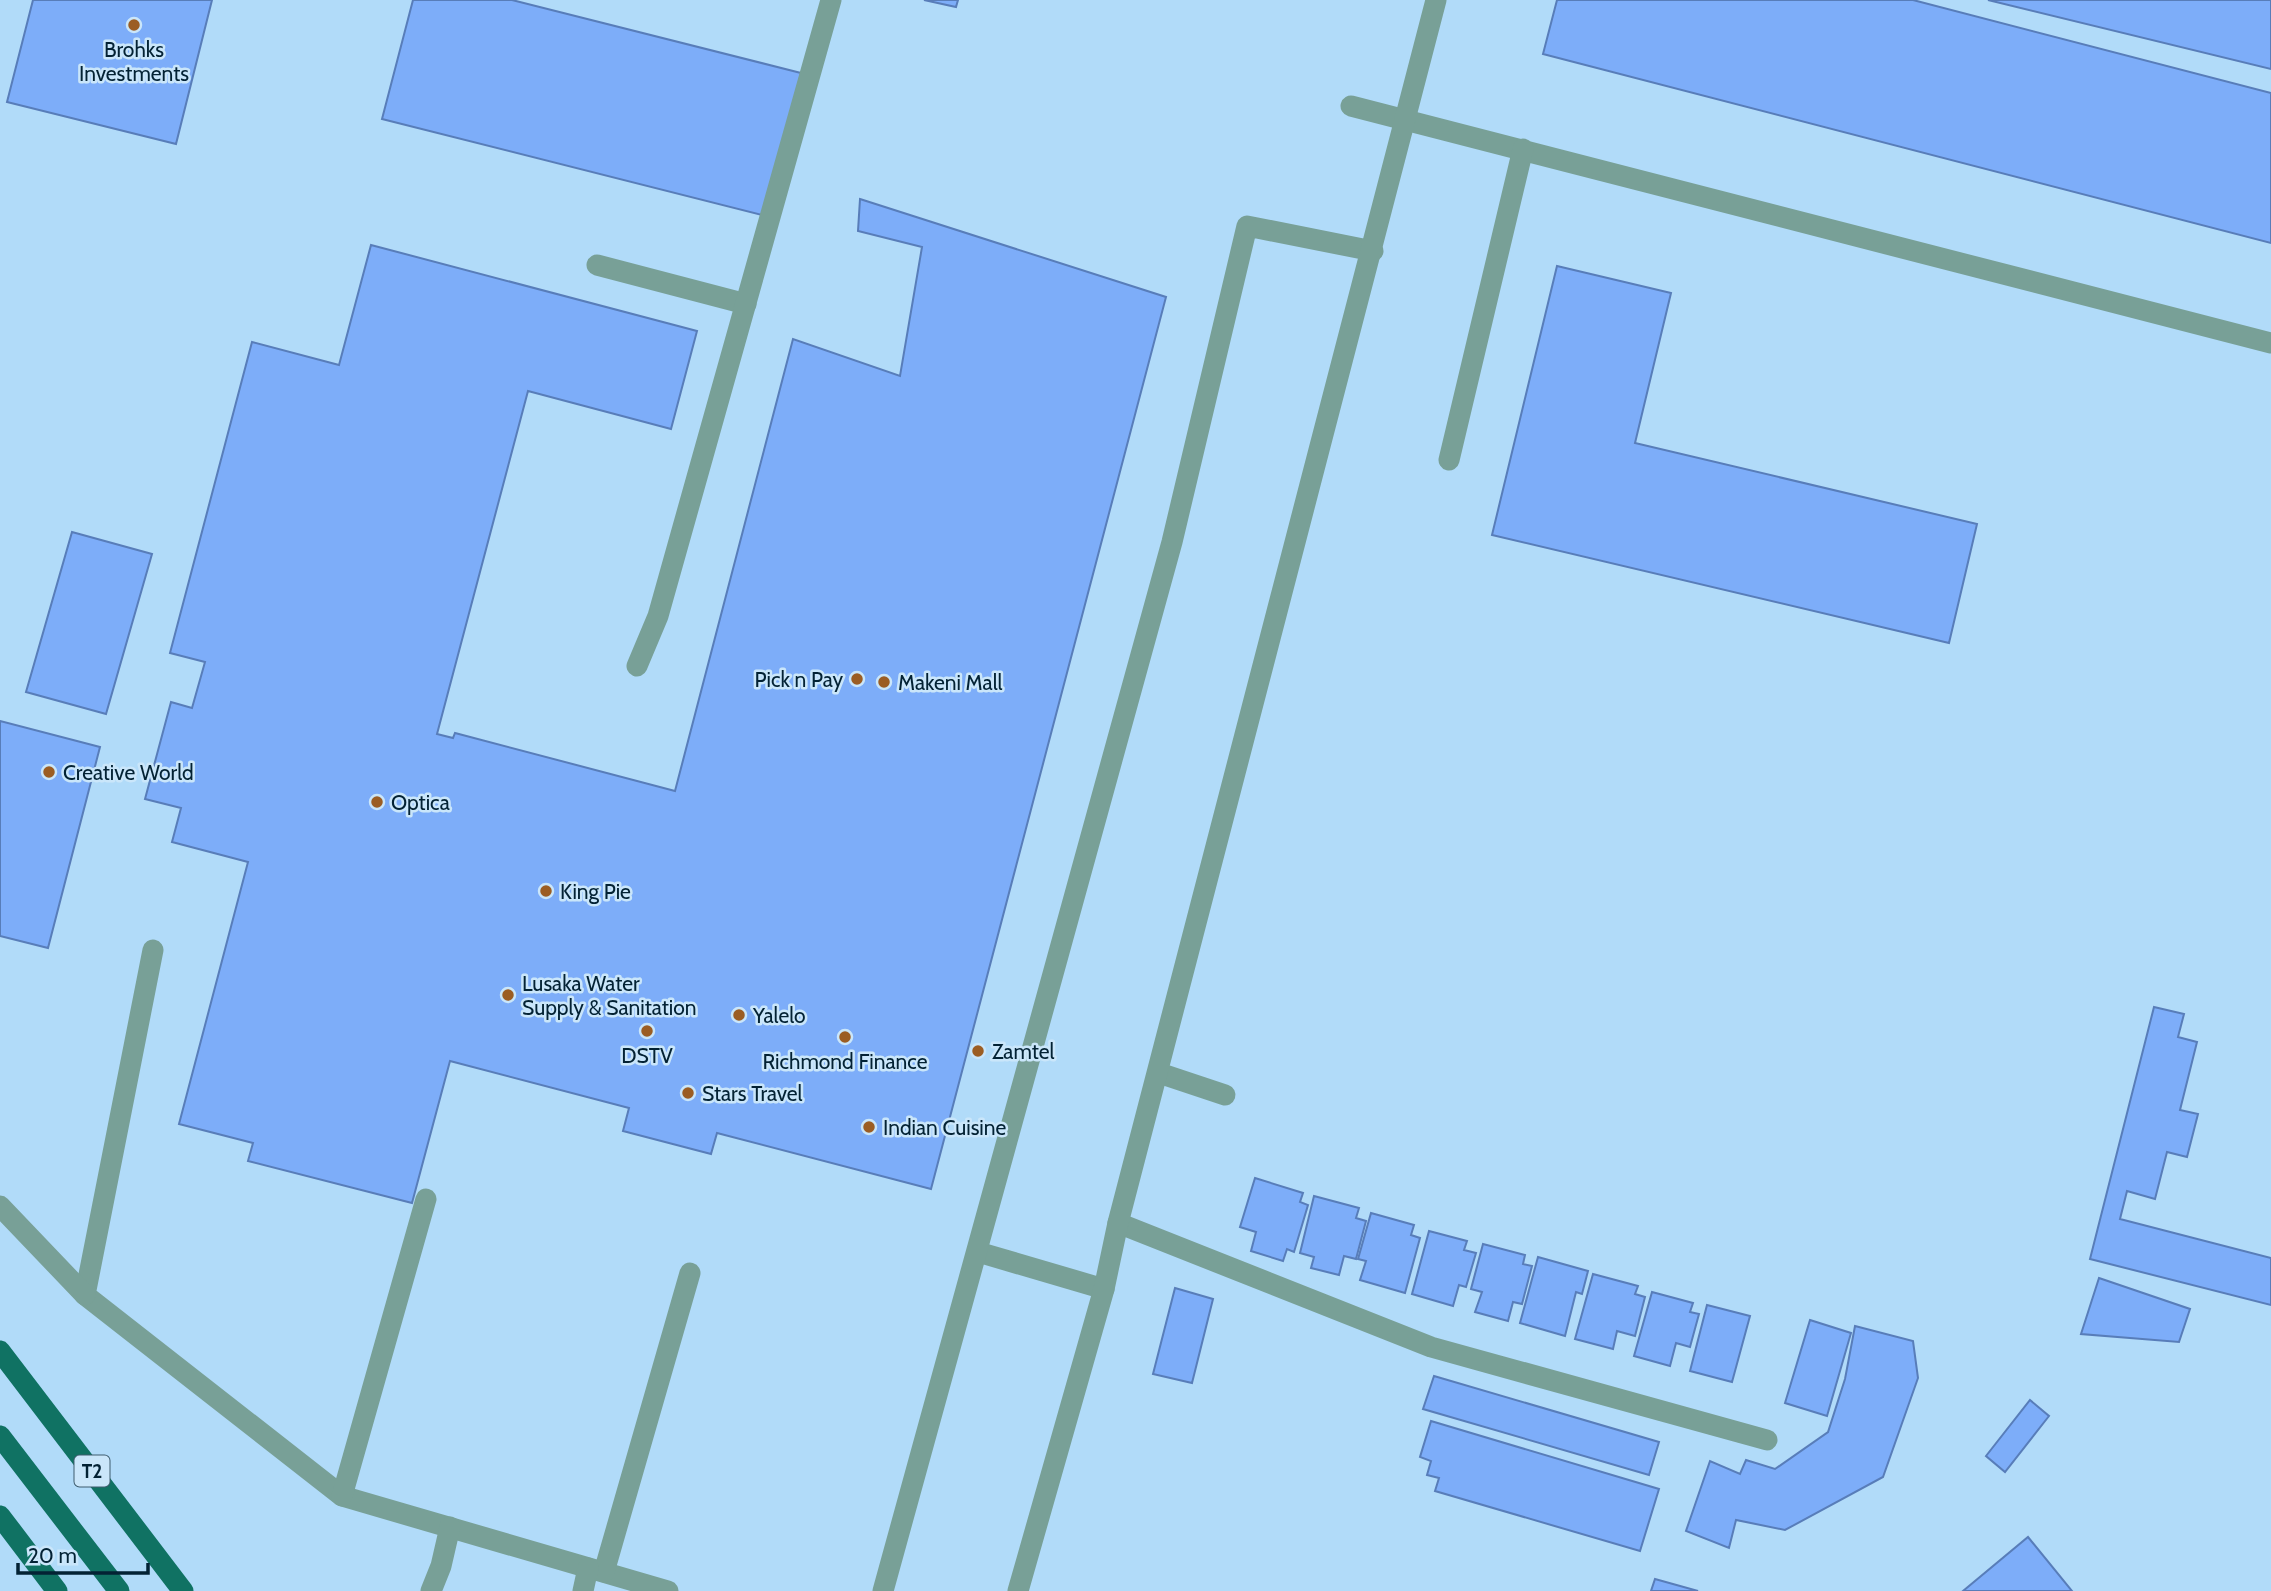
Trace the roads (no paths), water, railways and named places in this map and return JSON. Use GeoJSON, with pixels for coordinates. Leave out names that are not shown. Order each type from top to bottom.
{"type":"FeatureCollection","features":[{"type":"Feature","properties":{"kind":"main road","name":"T2"},"geometry":{"type":"LineString","coordinates":[[0,1351],[183,1591]]}},
{"type":"Feature","properties":{"kind":"main road","name":"T2"},"geometry":{"type":"LineString","coordinates":[[0,1436],[119,1591]]}},
{"type":"Feature","properties":{"kind":"main road"},"geometry":{"type":"LineString","coordinates":[[0,1516],[57,1591]]}},
{"type":"Feature","properties":{"kind":"street"},"geometry":{"type":"LineString","coordinates":[[637,666],[658,616],[831,0]]}},
{"type":"Feature","properties":{"kind":"street"},"geometry":{"type":"LineString","coordinates":[[1018,1591],[1104,1289],[1118,1223],[1408,121],[1436,0]]}},
{"type":"Feature","properties":{"kind":"street"},"geometry":{"type":"LineString","coordinates":[[1351,106],[2271,343]]}},
{"type":"Feature","properties":{"kind":"street"},"geometry":{"type":"LineString","coordinates":[[1449,460],[1523,149]]}},
{"type":"Feature","properties":{"kind":"street"},"geometry":{"type":"LineString","coordinates":[[884,1591],[949,1346],[978,1252],[1172,542],[1247,226],[1373,251]]}},
{"type":"Feature","properties":{"kind":"street"},"geometry":{"type":"LineString","coordinates":[[597,265],[746,304]]}},
{"type":"Feature","properties":{"kind":"street"},"geometry":{"type":"LineString","coordinates":[[85,1295],[153,950]]}},
{"type":"Feature","properties":{"kind":"street"},"geometry":{"type":"LineString","coordinates":[[1159,1073],[1225,1095]]}},
{"type":"Feature","properties":{"kind":"street"},"geometry":{"type":"LineString","coordinates":[[342,1496],[426,1199]]}},
{"type":"Feature","properties":{"kind":"street"},"geometry":{"type":"LineString","coordinates":[[0,1206],[85,1295],[342,1496],[655,1589]]}},
{"type":"Feature","properties":{"kind":"street"},"geometry":{"type":"LineString","coordinates":[[1118,1223],[1431,1347],[1767,1440]]}},
{"type":"Feature","properties":{"kind":"street"},"geometry":{"type":"LineString","coordinates":[[978,1252],[1104,1289]]}},
{"type":"Feature","properties":{"kind":"street"},"geometry":{"type":"LineString","coordinates":[[583,1591],[596,1570],[690,1273]]}},
{"type":"Feature","properties":{"kind":"street"},"geometry":{"type":"LineString","coordinates":[[431,1591],[441,1566],[450,1527]]}},
{"type":"Feature","properties":{"kind":"place","name":"Brohks Investments"},"geometry":{"type":"Point","coordinates":[134,25]}},
{"type":"Feature","properties":{"kind":"place","name":"Pick n Pay"},"geometry":{"type":"Point","coordinates":[857,679]}},
{"type":"Feature","properties":{"kind":"place","name":"Makeni Mall"},"geometry":{"type":"Point","coordinates":[884,682]}},
{"type":"Feature","properties":{"kind":"place","name":"Creative World"},"geometry":{"type":"Point","coordinates":[49,772]}},
{"type":"Feature","properties":{"kind":"place","name":"Optica"},"geometry":{"type":"Point","coordinates":[377,802]}},
{"type":"Feature","properties":{"kind":"place","name":"King Pie"},"geometry":{"type":"Point","coordinates":[546,891]}},
{"type":"Feature","properties":{"kind":"place","name":"Lusaka Water Supply & Sanitation"},"geometry":{"type":"Point","coordinates":[508,995]}},
{"type":"Feature","properties":{"kind":"place","name":"Yalelo"},"geometry":{"type":"Point","coordinates":[739,1015]}},
{"type":"Feature","properties":{"kind":"place","name":"DSTV"},"geometry":{"type":"Point","coordinates":[647,1031]}},
{"type":"Feature","properties":{"kind":"place","name":"Richmond Finance"},"geometry":{"type":"Point","coordinates":[845,1037]}},
{"type":"Feature","properties":{"kind":"place","name":"Zamtel"},"geometry":{"type":"Point","coordinates":[978,1051]}},
{"type":"Feature","properties":{"kind":"place","name":"Stars Travel"},"geometry":{"type":"Point","coordinates":[688,1093]}},
{"type":"Feature","properties":{"kind":"place","name":"Indian Cuisine"},"geometry":{"type":"Point","coordinates":[869,1127]}}]}
